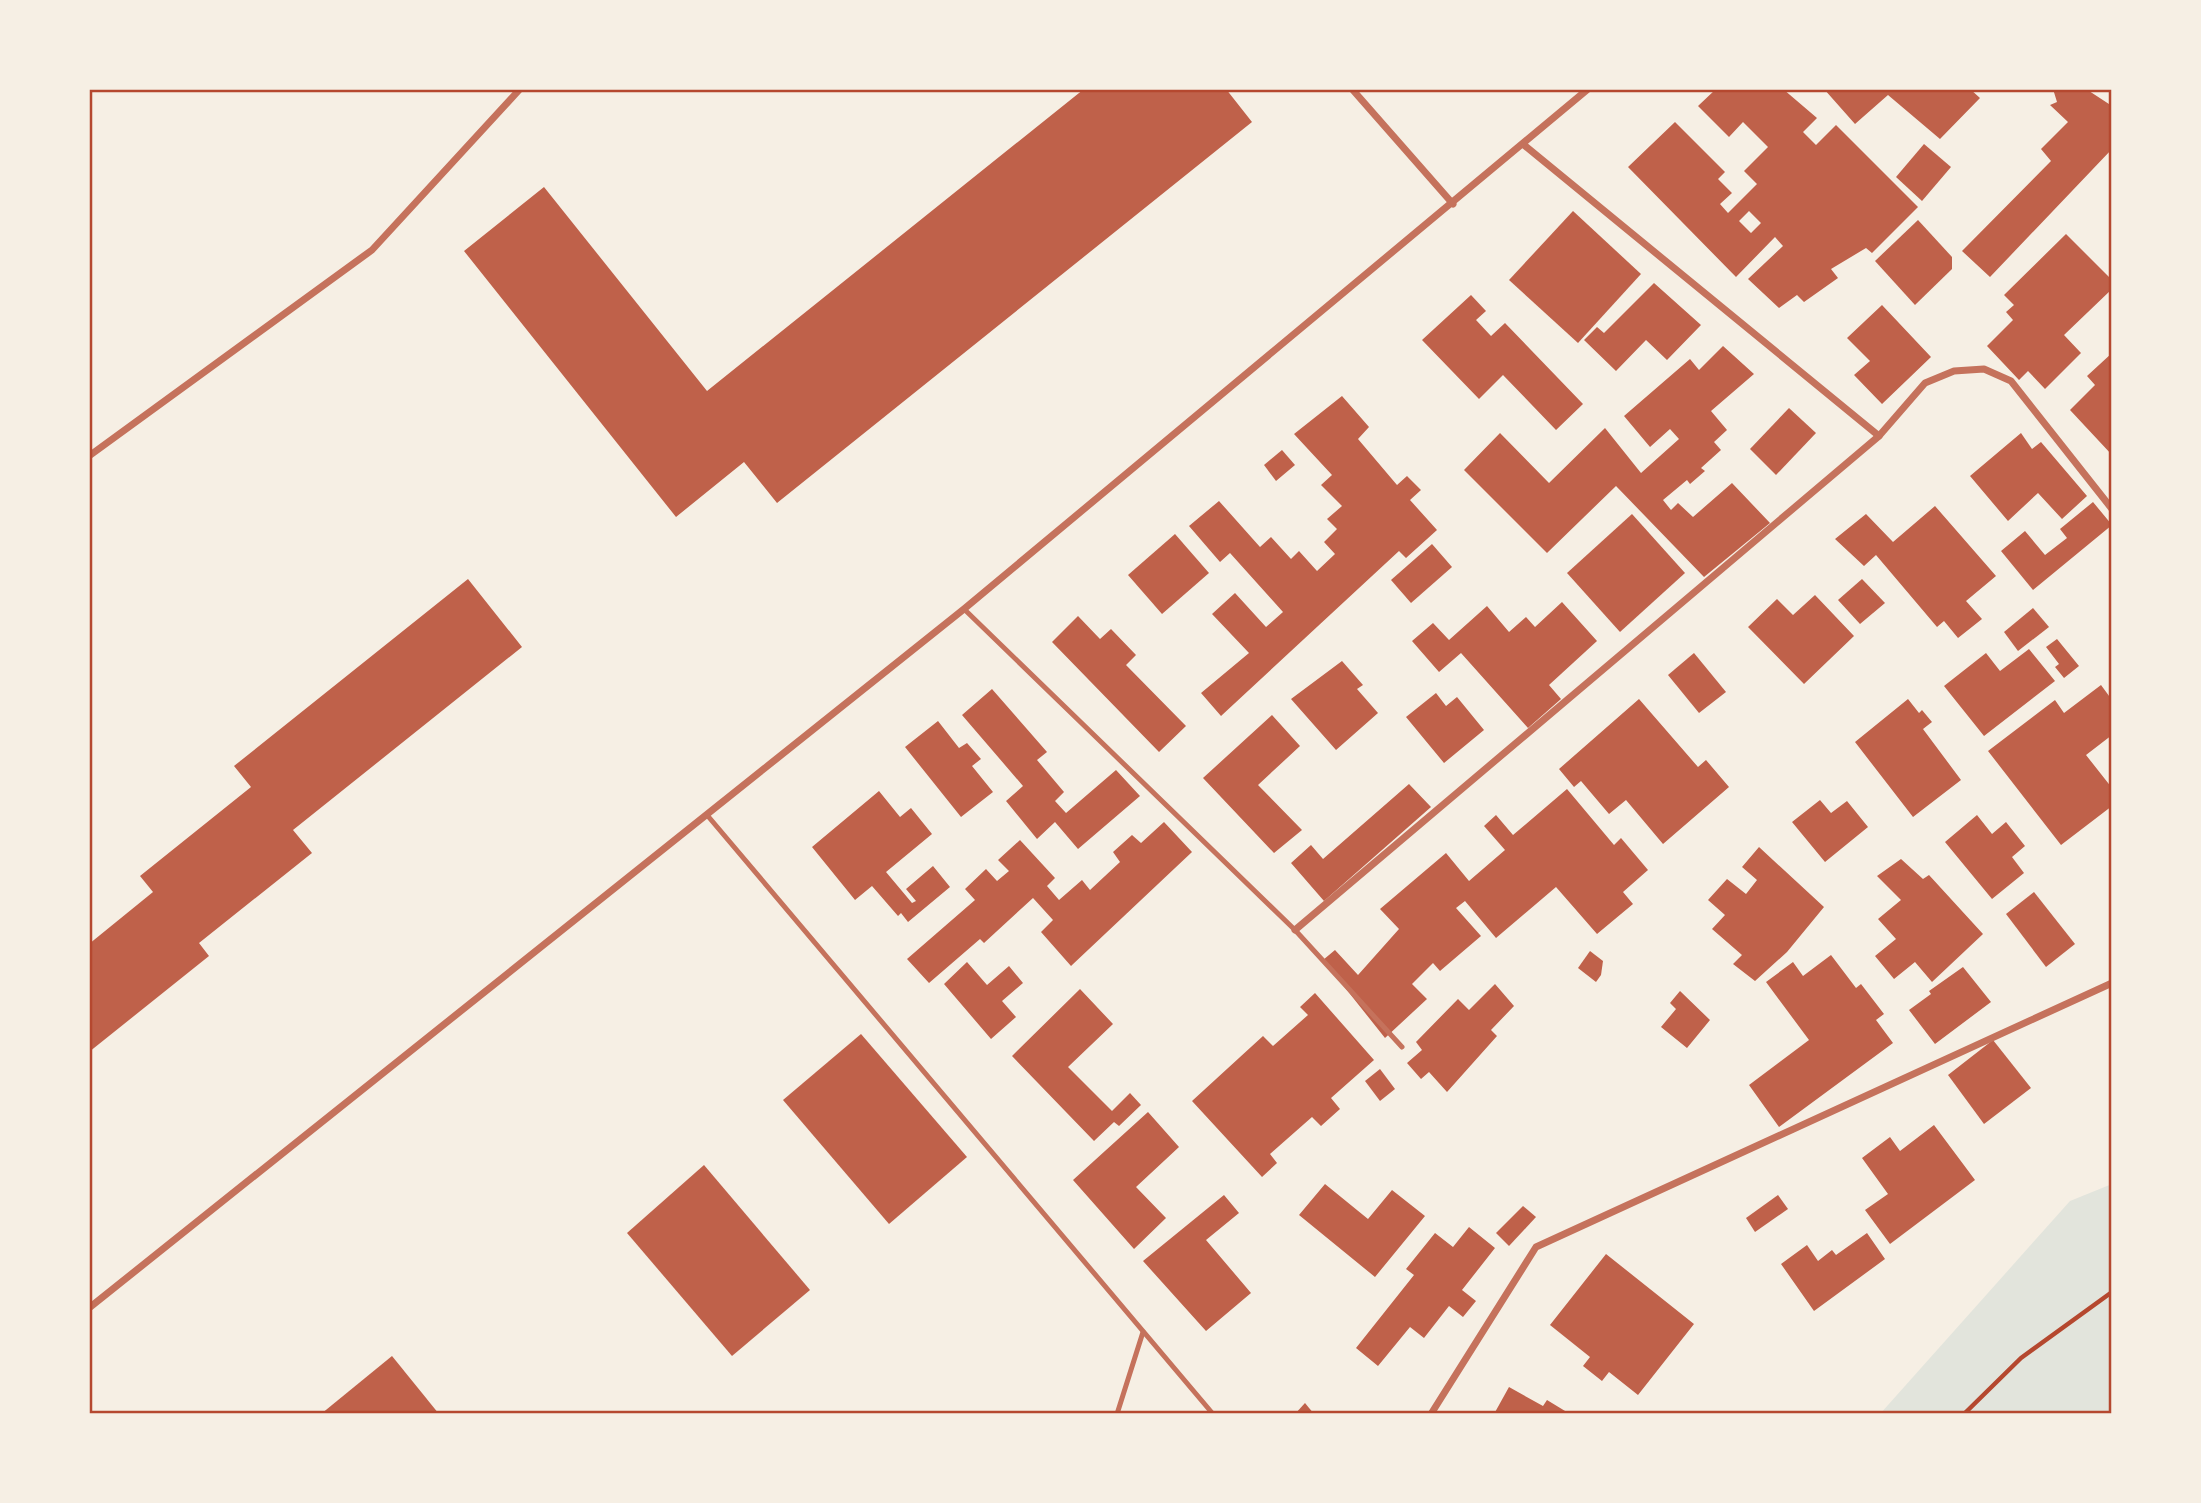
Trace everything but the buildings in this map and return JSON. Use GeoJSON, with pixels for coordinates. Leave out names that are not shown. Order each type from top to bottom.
{"type":"FeatureCollection","features":[{"type":"Feature","properties":{"kind":"street"},"geometry":{"type":"LineString","coordinates":[[89,456],[372,250],[520,89]]}},
{"type":"Feature","properties":{"kind":"street"},"geometry":{"type":"LineString","coordinates":[[1352,89],[1453,204]]}},
{"type":"Feature","properties":{"kind":"street"},"geometry":{"type":"LineString","coordinates":[[89,1308],[964,609],[1588,89]]}},
{"type":"Feature","properties":{"kind":"street"},"geometry":{"type":"LineString","coordinates":[[1524,145],[1879,436]]}},
{"type":"Feature","properties":{"kind":"street"},"geometry":{"type":"LineString","coordinates":[[1295,930],[1879,436],[1925,383],[1954,371],[1984,369],[2011,381],[2112,509]]}},
{"type":"Feature","properties":{"kind":"street"},"geometry":{"type":"LineString","coordinates":[[1431,1414],[1536,1247],[2112,983]]}},
{"type":"Feature","properties":{"kind":"lane"},"geometry":{"type":"LineString","coordinates":[[964,609],[1295,930],[1402,1047]]}},
{"type":"Feature","properties":{"kind":"lane"},"geometry":{"type":"LineString","coordinates":[[707,815],[1213,1414]]}},
{"type":"Feature","properties":{"kind":"lane"},"geometry":{"type":"LineString","coordinates":[[1117,1414],[1143,1332]]}},
{"type":"Feature","properties":{"kind":"path"},"geometry":{"type":"LineString","coordinates":[[1964,1414],[2021,1358],[2112,1292]]}},
{"type":"Feature","properties":{"kind":"shaded area"},"geometry":{"type":"Polygon","coordinates":[[[2112,1184],[2112,1414],[1880,1414],[2070,1201],[2112,1184]]]}}]}
